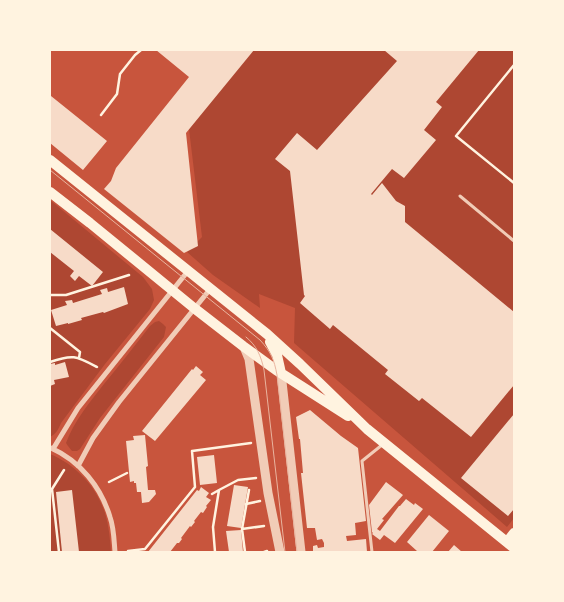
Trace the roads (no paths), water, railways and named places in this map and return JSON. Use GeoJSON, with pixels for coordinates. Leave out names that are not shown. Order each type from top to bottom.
{"type":"FeatureCollection","features":[{"type":"Feature","properties":{"kind":"main road"},"geometry":{"type":"LineString","coordinates":[[50,160],[211,288],[300,364],[368,429],[510,545],[514,533]]}},
{"type":"Feature","properties":{"kind":"main road"},"geometry":{"type":"LineString","coordinates":[[50,192],[243,346],[368,429]]}},
{"type":"Feature","properties":{"kind":"main road"},"geometry":{"type":"LineString","coordinates":[[262,331],[275,350],[281,373]]}},
{"type":"Feature","properties":{"kind":"street"},"geometry":{"type":"LineString","coordinates":[[115,552],[111,518],[101,494],[92,480],[78,466],[51,449],[82,403],[189,270]]}},
{"type":"Feature","properties":{"kind":"street"},"geometry":{"type":"LineString","coordinates":[[78,466],[104,421],[211,288]]}},
{"type":"Feature","properties":{"kind":"street"},"geometry":{"type":"LineString","coordinates":[[243,346],[249,359],[265,478],[280,552]]}},
{"type":"Feature","properties":{"kind":"street"},"geometry":{"type":"LineString","coordinates":[[281,373],[301,552]]}},
{"type":"Feature","properties":{"kind":"lane"},"geometry":{"type":"LineString","coordinates":[[460,196],[514,241]]}},
{"type":"Feature","properties":{"kind":"lane"},"geometry":{"type":"LineString","coordinates":[[372,552],[362,461],[385,443]]}},
{"type":"Feature","properties":{"kind":"tram line"},"geometry":{"type":"LineString","coordinates":[[50,170],[260,340],[269,352],[277,375],[297,552]]}},
{"type":"Feature","properties":{"kind":"tram line"},"geometry":{"type":"LineString","coordinates":[[246,337],[258,352],[264,370],[285,552]]}}]}
